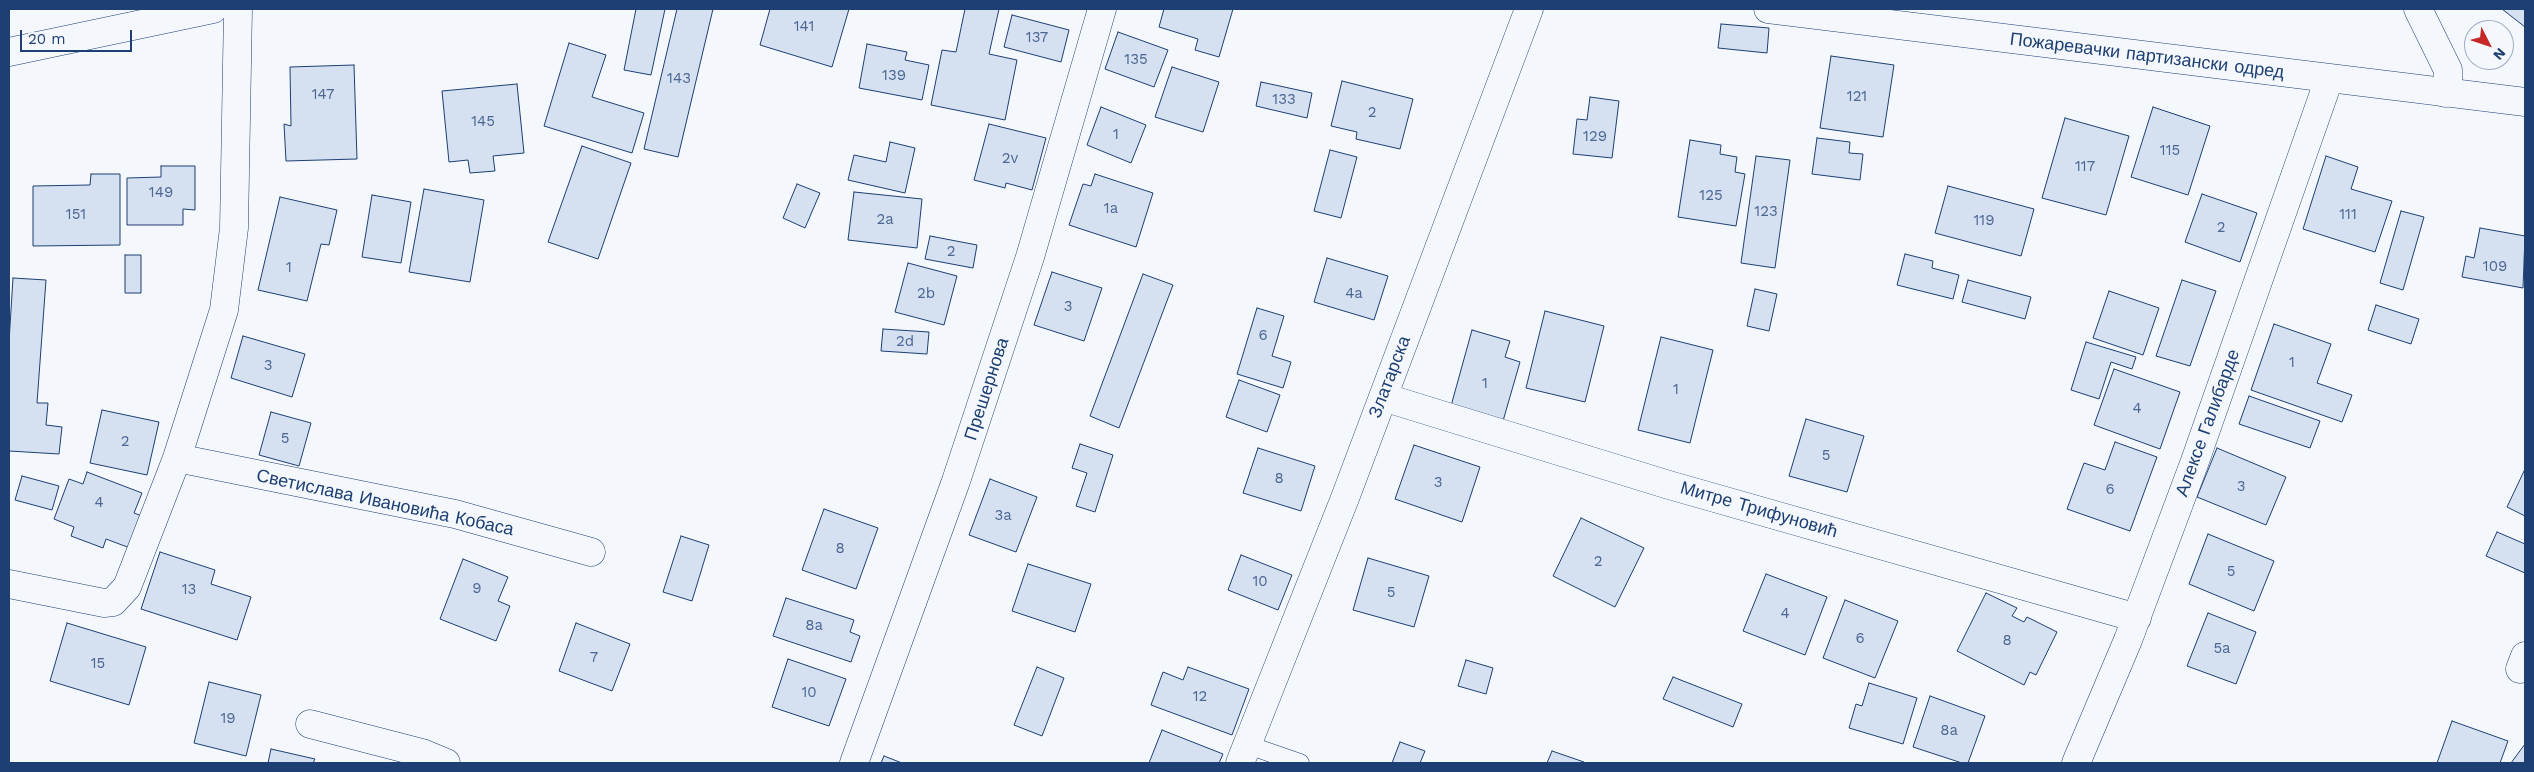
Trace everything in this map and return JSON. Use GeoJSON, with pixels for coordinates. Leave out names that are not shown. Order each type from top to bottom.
{"type":"FeatureCollection","features":[{"type":"Feature","properties":{"kind":"street"},"geometry":{"type":"LineString","coordinates":[[9,52],[213,9]]}},
{"type":"Feature","properties":{"kind":"street"},"geometry":{"type":"LineString","coordinates":[[9,584],[86,601],[104,603],[113,602],[127,587],[177,458],[224,310],[234,228],[238,9]]}},
{"type":"Feature","properties":{"kind":"street","name":"Прешернова"},"geometry":{"type":"LineString","coordinates":[[854,763],[956,481],[1030,257],[1102,9]]}},
{"type":"Feature","properties":{"kind":"street","name":"Златарска"},"geometry":{"type":"LineString","coordinates":[[1244,754],[1383,397],[1530,9]]}},
{"type":"Feature","properties":{"kind":"street","name":"Пожаревачки партизански одред"},"geometry":{"type":"LineString","coordinates":[[1768,9],[2525,102]]}},
{"type":"Feature","properties":{"kind":"street"},"geometry":{"type":"LineString","coordinates":[[2418,9],[2448,70],[2445,93]]}},
{"type":"Feature","properties":{"kind":"street","name":"Алексе Галибарде"},"geometry":{"type":"LineString","coordinates":[[2076,763],[2137,618],[2195,461],[2329,79]]}},
{"type":"Feature","properties":{"kind":"street","name":"Митре Трифуновић"},"geometry":{"type":"LineString","coordinates":[[1383,397],[1669,485],[2137,618]]}},
{"type":"Feature","properties":{"kind":"street","name":"Светислава Ивановића Кобаса"},"geometry":{"type":"LineString","coordinates":[[177,458],[455,514],[591,552]]}},
{"type":"Feature","properties":{"kind":"street"},"geometry":{"type":"LineString","coordinates":[[310,724],[422,753],[446,763]]}},
{"type":"Feature","properties":{"kind":"lane","name":"Златарска"},"geometry":{"type":"LineString","coordinates":[[1244,754],[1300,763]]}},
{"type":"Feature","properties":{"kind":"building"},"geometry":{"type":"Polygon","coordinates":[[[636,9],[665,9],[651,75],[624,70],[636,9]]]}},
{"type":"Feature","properties":{"kind":"building"},"geometry":{"type":"Polygon","coordinates":[[[677,9],[713,9],[678,157],[644,149],[677,9]]]}},
{"type":"Feature","properties":{"kind":"building"},"geometry":{"type":"Polygon","coordinates":[[[770,9],[849,9],[832,67],[760,45],[770,9]]]}},
{"type":"Feature","properties":{"kind":"building"},"geometry":{"type":"Polygon","coordinates":[[[965,9],[999,9],[989,54],[1017,60],[1005,120],[931,105],[942,50],[956,52],[965,9]]]}},
{"type":"Feature","properties":{"kind":"building"},"geometry":{"type":"Polygon","coordinates":[[[1164,9],[1233,9],[1219,57],[1195,50],[1198,39],[1159,27],[1164,9]]]}},
{"type":"Feature","properties":{"kind":"building"},"geometry":{"type":"Polygon","coordinates":[[[2502,9],[2525,9],[2525,27],[2502,9]]]}},
{"type":"Feature","properties":{"kind":"building"},"geometry":{"type":"Polygon","coordinates":[[[1012,15],[1069,30],[1061,62],[1004,47],[1012,15]]]}},
{"type":"Feature","properties":{"kind":"building"},"geometry":{"type":"Polygon","coordinates":[[[1721,24],[1769,28],[1767,53],[1718,48],[1721,24]]]}},
{"type":"Feature","properties":{"kind":"building"},"geometry":{"type":"Polygon","coordinates":[[[1118,32],[1168,50],[1154,87],[1105,69],[1118,32]]]}},
{"type":"Feature","properties":{"kind":"building"},"geometry":{"type":"Polygon","coordinates":[[[569,43],[606,55],[592,97],[644,113],[632,153],[544,126],[569,43]]]}},
{"type":"Feature","properties":{"kind":"building"},"geometry":{"type":"Polygon","coordinates":[[[867,44],[907,52],[905,60],[929,65],[922,100],[859,88],[867,44]]]}},
{"type":"Feature","properties":{"kind":"building"},"geometry":{"type":"Polygon","coordinates":[[[1831,56],[1894,65],[1883,137],[1820,128],[1831,56]]]}},
{"type":"Feature","properties":{"kind":"building"},"geometry":{"type":"Polygon","coordinates":[[[354,65],[357,159],[286,161],[284,124],[291,126],[290,67],[354,65]]]}},
{"type":"Feature","properties":{"kind":"building"},"geometry":{"type":"Polygon","coordinates":[[[1172,67],[1219,82],[1203,132],[1155,117],[1172,67]]]}},
{"type":"Feature","properties":{"kind":"building"},"geometry":{"type":"Polygon","coordinates":[[[1342,81],[1413,99],[1400,149],[1356,139],[1357,132],[1331,126],[1342,81]]]}},
{"type":"Feature","properties":{"kind":"building"},"geometry":{"type":"Polygon","coordinates":[[[1261,82],[1312,93],[1307,118],[1256,106],[1261,82]]]}},
{"type":"Feature","properties":{"kind":"building"},"geometry":{"type":"Polygon","coordinates":[[[517,84],[524,153],[493,156],[495,171],[470,173],[468,160],[449,162],[442,91],[517,84]]]}},
{"type":"Feature","properties":{"kind":"building"},"geometry":{"type":"Polygon","coordinates":[[[1590,97],[1619,101],[1612,158],[1573,154],[1577,119],[1587,120],[1590,97]]]}},
{"type":"Feature","properties":{"kind":"building"},"geometry":{"type":"Polygon","coordinates":[[[1101,107],[1146,125],[1131,163],[1087,145],[1101,107]]]}},
{"type":"Feature","properties":{"kind":"building"},"geometry":{"type":"Polygon","coordinates":[[[2153,107],[2210,126],[2188,195],[2131,177],[2153,107]]]}},
{"type":"Feature","properties":{"kind":"building"},"geometry":{"type":"Polygon","coordinates":[[[2065,118],[2129,136],[2106,215],[2042,198],[2065,118]]]}},
{"type":"Feature","properties":{"kind":"building"},"geometry":{"type":"Polygon","coordinates":[[[989,124],[1046,138],[1032,190],[1006,183],[1005,188],[974,180],[989,124]]]}},
{"type":"Feature","properties":{"kind":"building"},"geometry":{"type":"Polygon","coordinates":[[[1817,138],[1850,142],[1849,153],[1863,154],[1860,180],[1812,174],[1817,138]]]}},
{"type":"Feature","properties":{"kind":"building"},"geometry":{"type":"Polygon","coordinates":[[[1690,140],[1721,145],[1720,154],[1737,157],[1735,172],[1745,174],[1736,226],[1678,217],[1690,140]]]}},
{"type":"Feature","properties":{"kind":"building"},"geometry":{"type":"Polygon","coordinates":[[[890,142],[915,148],[905,193],[848,180],[854,155],[886,162],[890,142]]]}},
{"type":"Feature","properties":{"kind":"building"},"geometry":{"type":"Polygon","coordinates":[[[582,146],[631,163],[598,259],[548,242],[582,146]]]}},
{"type":"Feature","properties":{"kind":"building"},"geometry":{"type":"Polygon","coordinates":[[[1330,150],[1357,157],[1341,218],[1314,211],[1330,150]]]}},
{"type":"Feature","properties":{"kind":"building"},"geometry":{"type":"Polygon","coordinates":[[[1756,156],[1790,160],[1775,268],[1741,263],[1756,156]]]}},
{"type":"Feature","properties":{"kind":"building"},"geometry":{"type":"Polygon","coordinates":[[[2326,156],[2358,167],[2351,189],[2392,201],[2375,252],[2303,229],[2326,156]]]}},
{"type":"Feature","properties":{"kind":"building"},"geometry":{"type":"Polygon","coordinates":[[[161,166],[195,166],[195,210],[183,209],[183,225],[127,225],[127,178],[161,177],[161,166]]]}},
{"type":"Feature","properties":{"kind":"building"},"geometry":{"type":"Polygon","coordinates":[[[91,174],[120,174],[120,245],[33,246],[33,186],[90,185],[91,174]]]}},
{"type":"Feature","properties":{"kind":"building"},"geometry":{"type":"Polygon","coordinates":[[[1095,174],[1153,193],[1136,247],[1069,225],[1083,184],[1091,186],[1095,174]]]}},
{"type":"Feature","properties":{"kind":"building"},"geometry":{"type":"Polygon","coordinates":[[[797,184],[820,193],[805,228],[783,218],[797,184]]]}},
{"type":"Feature","properties":{"kind":"building"},"geometry":{"type":"Polygon","coordinates":[[[1948,186],[2034,209],[2021,256],[1935,233],[1948,186]]]}},
{"type":"Feature","properties":{"kind":"building"},"geometry":{"type":"Polygon","coordinates":[[[424,189],[484,200],[470,282],[409,272],[424,189]]]}},
{"type":"Feature","properties":{"kind":"building"},"geometry":{"type":"Polygon","coordinates":[[[854,192],[922,199],[917,248],[848,240],[854,192]]]}},
{"type":"Feature","properties":{"kind":"building"},"geometry":{"type":"Polygon","coordinates":[[[2202,194],[2257,213],[2240,262],[2185,242],[2202,194]]]}},
{"type":"Feature","properties":{"kind":"building"},"geometry":{"type":"Polygon","coordinates":[[[372,195],[411,202],[401,263],[362,257],[372,195]]]}},
{"type":"Feature","properties":{"kind":"building"},"geometry":{"type":"Polygon","coordinates":[[[280,197],[337,210],[329,245],[321,244],[307,301],[258,290],[280,197]]]}},
{"type":"Feature","properties":{"kind":"building"},"geometry":{"type":"Polygon","coordinates":[[[2401,211],[2424,217],[2403,290],[2380,283],[2401,211]]]}},
{"type":"Feature","properties":{"kind":"building"},"geometry":{"type":"Polygon","coordinates":[[[2480,228],[2525,236],[2523,288],[2462,277],[2466,256],[2474,258],[2480,228]]]}},
{"type":"Feature","properties":{"kind":"building"},"geometry":{"type":"Polygon","coordinates":[[[930,236],[977,245],[973,268],[925,259],[930,236]]]}},
{"type":"Feature","properties":{"kind":"building"},"geometry":{"type":"Polygon","coordinates":[[[1905,254],[1933,261],[1932,268],[1959,275],[1953,299],[1897,285],[1905,254]]]}},
{"type":"Feature","properties":{"kind":"building"},"geometry":{"type":"Polygon","coordinates":[[[125,255],[141,255],[141,293],[125,293],[125,255]]]}},
{"type":"Feature","properties":{"kind":"building"},"geometry":{"type":"Polygon","coordinates":[[[1327,258],[1388,276],[1374,320],[1314,302],[1327,258]]]}},
{"type":"Feature","properties":{"kind":"building"},"geometry":{"type":"Polygon","coordinates":[[[908,263],[957,276],[944,325],[895,312],[908,263]]]}},
{"type":"Feature","properties":{"kind":"building"},"geometry":{"type":"Polygon","coordinates":[[[1052,272],[1102,288],[1084,341],[1034,325],[1052,272]]]}},
{"type":"Feature","properties":{"kind":"building"},"geometry":{"type":"Polygon","coordinates":[[[1143,274],[1173,285],[1119,428],[1090,416],[1143,274]]]}},
{"type":"Feature","properties":{"kind":"building"},"geometry":{"type":"Polygon","coordinates":[[[13,278],[46,280],[37,403],[48,403],[46,425],[62,427],[59,454],[9,451],[9,342],[13,278]]]}},
{"type":"Feature","properties":{"kind":"building"},"geometry":{"type":"Polygon","coordinates":[[[1968,280],[2031,297],[2025,319],[1962,302],[1968,280]]]}},
{"type":"Feature","properties":{"kind":"building"},"geometry":{"type":"Polygon","coordinates":[[[2182,280],[2216,291],[2190,366],[2156,356],[2182,280]]]}},
{"type":"Feature","properties":{"kind":"building"},"geometry":{"type":"Polygon","coordinates":[[[1755,289],[1777,294],[1769,331],[1747,326],[1755,289]]]}},
{"type":"Feature","properties":{"kind":"building"},"geometry":{"type":"Polygon","coordinates":[[[2109,291],[2159,308],[2143,355],[2093,338],[2109,291]]]}},
{"type":"Feature","properties":{"kind":"building"},"geometry":{"type":"Polygon","coordinates":[[[2376,305],[2419,319],[2411,344],[2368,330],[2376,305]]]}},
{"type":"Feature","properties":{"kind":"building"},"geometry":{"type":"Polygon","coordinates":[[[1257,308],[1284,316],[1272,356],[1291,362],[1283,388],[1237,374],[1257,308]]]}},
{"type":"Feature","properties":{"kind":"building"},"geometry":{"type":"Polygon","coordinates":[[[1545,311],[1604,326],[1585,402],[1526,388],[1545,311]]]}},
{"type":"Feature","properties":{"kind":"building"},"geometry":{"type":"Polygon","coordinates":[[[2274,324],[2331,344],[2317,383],[2352,395],[2342,422],[2251,390],[2274,324]]]}},
{"type":"Feature","properties":{"kind":"building"},"geometry":{"type":"Polygon","coordinates":[[[883,329],[929,332],[927,354],[881,351],[883,329]]]}},
{"type":"Feature","properties":{"kind":"building"},"geometry":{"type":"Polygon","coordinates":[[[1472,330],[1510,341],[1505,357],[1520,362],[1503,421],[1451,406],[1472,330]]]}},
{"type":"Feature","properties":{"kind":"building"},"geometry":{"type":"Polygon","coordinates":[[[243,336],[305,354],[292,397],[231,378],[243,336]]]}},
{"type":"Feature","properties":{"kind":"building"},"geometry":{"type":"Polygon","coordinates":[[[1661,337],[1713,350],[1690,443],[1638,430],[1661,337]]]}},
{"type":"Feature","properties":{"kind":"building"},"geometry":{"type":"Polygon","coordinates":[[[2086,342],[2136,357],[2132,369],[2111,362],[2099,399],[2071,390],[2086,342]]]}},
{"type":"Feature","properties":{"kind":"building"},"geometry":{"type":"Polygon","coordinates":[[[2114,369],[2180,392],[2160,449],[2094,425],[2114,369]]]}},
{"type":"Feature","properties":{"kind":"building"},"geometry":{"type":"Polygon","coordinates":[[[1239,380],[1280,395],[1267,432],[1226,417],[1239,380]]]}},
{"type":"Feature","properties":{"kind":"building"},"geometry":{"type":"Polygon","coordinates":[[[2249,396],[2320,421],[2310,448],[2239,424],[2249,396]]]}},
{"type":"Feature","properties":{"kind":"building"},"geometry":{"type":"Polygon","coordinates":[[[102,410],[159,422],[147,475],[90,463],[102,410]]]}},
{"type":"Feature","properties":{"kind":"building"},"geometry":{"type":"Polygon","coordinates":[[[271,412],[311,423],[299,466],[259,455],[271,412]]]}},
{"type":"Feature","properties":{"kind":"building"},"geometry":{"type":"Polygon","coordinates":[[[1806,419],[1864,436],[1847,492],[1789,476],[1806,419]]]}},
{"type":"Feature","properties":{"kind":"building"},"geometry":{"type":"Polygon","coordinates":[[[2115,442],[2157,457],[2130,531],[2067,509],[2084,463],[2105,470],[2115,442]]]}},
{"type":"Feature","properties":{"kind":"building"},"geometry":{"type":"Polygon","coordinates":[[[1080,444],[1113,455],[1095,512],[1076,506],[1087,473],[1072,468],[1080,444]]]}},
{"type":"Feature","properties":{"kind":"building"},"geometry":{"type":"Polygon","coordinates":[[[1414,445],[1480,467],[1462,522],[1395,499],[1414,445]]]}},
{"type":"Feature","properties":{"kind":"building"},"geometry":{"type":"Polygon","coordinates":[[[1258,448],[1315,466],[1301,511],[1243,493],[1258,448]]]}},
{"type":"Feature","properties":{"kind":"building"},"geometry":{"type":"Polygon","coordinates":[[[2217,448],[2286,477],[2266,525],[2197,497],[2217,448]]]}},
{"type":"Feature","properties":{"kind":"building"},"geometry":{"type":"Polygon","coordinates":[[[2525,469],[2525,516],[2507,507],[2525,469]]]}},
{"type":"Feature","properties":{"kind":"building"},"geometry":{"type":"Polygon","coordinates":[[[87,472],[142,493],[134,513],[142,516],[130,548],[106,539],[103,548],[71,536],[74,527],[54,519],[69,479],[83,484],[87,472]]]}},
{"type":"Feature","properties":{"kind":"building"},"geometry":{"type":"Polygon","coordinates":[[[22,476],[59,486],[52,510],[15,500],[22,476]]]}},
{"type":"Feature","properties":{"kind":"building"},"geometry":{"type":"Polygon","coordinates":[[[990,479],[1037,497],[1016,552],[969,535],[990,479]]]}},
{"type":"Feature","properties":{"kind":"building"},"geometry":{"type":"Polygon","coordinates":[[[824,509],[878,528],[856,589],[802,570],[824,509]]]}},
{"type":"Feature","properties":{"kind":"building"},"geometry":{"type":"Polygon","coordinates":[[[1581,518],[1644,548],[1615,607],[1553,576],[1581,518]]]}},
{"type":"Feature","properties":{"kind":"building"},"geometry":{"type":"Polygon","coordinates":[[[2497,532],[2525,544],[2525,573],[2486,556],[2497,532]]]}},
{"type":"Feature","properties":{"kind":"building"},"geometry":{"type":"Polygon","coordinates":[[[2208,534],[2274,561],[2254,611],[2189,584],[2208,534]]]}},
{"type":"Feature","properties":{"kind":"building"},"geometry":{"type":"Polygon","coordinates":[[[681,536],[709,545],[692,601],[663,592],[681,536]]]}},
{"type":"Feature","properties":{"kind":"building"},"geometry":{"type":"Polygon","coordinates":[[[160,552],[215,570],[211,584],[251,597],[237,640],[141,609],[160,552]]]}},
{"type":"Feature","properties":{"kind":"building"},"geometry":{"type":"Polygon","coordinates":[[[1241,555],[1292,575],[1278,610],[1228,590],[1241,555]]]}},
{"type":"Feature","properties":{"kind":"building"},"geometry":{"type":"Polygon","coordinates":[[[1368,558],[1429,576],[1414,627],[1353,610],[1368,558]]]}},
{"type":"Feature","properties":{"kind":"building"},"geometry":{"type":"Polygon","coordinates":[[[463,559],[508,577],[498,601],[510,606],[496,641],[440,619],[463,559]]]}},
{"type":"Feature","properties":{"kind":"building"},"geometry":{"type":"Polygon","coordinates":[[[1028,564],[1091,584],[1075,632],[1012,611],[1028,564]]]}},
{"type":"Feature","properties":{"kind":"building"},"geometry":{"type":"Polygon","coordinates":[[[1766,574],[1827,597],[1805,655],[1743,631],[1766,574]]]}},
{"type":"Feature","properties":{"kind":"building"},"geometry":{"type":"Polygon","coordinates":[[[1986,593],[2017,608],[2012,616],[2024,622],[2027,617],[2057,632],[2036,675],[2030,672],[2024,685],[1957,651],[1986,593]]]}},
{"type":"Feature","properties":{"kind":"building"},"geometry":{"type":"Polygon","coordinates":[[[786,598],[854,620],[850,632],[860,636],[851,662],[773,636],[786,598]]]}},
{"type":"Feature","properties":{"kind":"building"},"geometry":{"type":"Polygon","coordinates":[[[1845,600],[1898,621],[1875,678],[1823,658],[1845,600]]]}},
{"type":"Feature","properties":{"kind":"building"},"geometry":{"type":"Polygon","coordinates":[[[2208,613],[2256,632],[2236,684],[2187,666],[2208,613]]]}},
{"type":"Feature","properties":{"kind":"building"},"geometry":{"type":"Polygon","coordinates":[[[67,623],[146,647],[129,705],[50,681],[67,623]]]}},
{"type":"Feature","properties":{"kind":"building"},"geometry":{"type":"Polygon","coordinates":[[[576,623],[630,644],[612,691],[559,671],[576,623]]]}},
{"type":"Feature","properties":{"kind":"building"},"geometry":{"type":"Polygon","coordinates":[[[788,659],[846,679],[829,726],[772,707],[788,659]]]}},
{"type":"Feature","properties":{"kind":"building"},"geometry":{"type":"Polygon","coordinates":[[[1466,660],[1493,668],[1486,694],[1458,686],[1466,660]]]}},
{"type":"Feature","properties":{"kind":"building"},"geometry":{"type":"Polygon","coordinates":[[[1037,667],[1064,678],[1042,736],[1014,725],[1037,667]]]}},
{"type":"Feature","properties":{"kind":"building"},"geometry":{"type":"Polygon","coordinates":[[[1188,667],[1249,689],[1232,735],[1151,705],[1163,672],[1183,680],[1188,667]]]}},
{"type":"Feature","properties":{"kind":"building"},"geometry":{"type":"Polygon","coordinates":[[[1673,677],[1742,704],[1733,727],[1663,699],[1673,677]]]}},
{"type":"Feature","properties":{"kind":"building"},"geometry":{"type":"Polygon","coordinates":[[[209,682],[261,695],[246,756],[194,743],[209,682]]]}},
{"type":"Feature","properties":{"kind":"building"},"geometry":{"type":"Polygon","coordinates":[[[1869,683],[1917,698],[1903,744],[1849,728],[1856,704],[1862,706],[1869,683]]]}},
{"type":"Feature","properties":{"kind":"building"},"geometry":{"type":"Polygon","coordinates":[[[1930,696],[1985,716],[1968,763],[1962,763],[1913,747],[1930,696]]]}},
{"type":"Feature","properties":{"kind":"building"},"geometry":{"type":"Polygon","coordinates":[[[2452,721],[2508,741],[2500,763],[2437,763],[2452,721]]]}},
{"type":"Feature","properties":{"kind":"building"},"geometry":{"type":"Polygon","coordinates":[[[1162,730],[1223,754],[1219,763],[1149,763],[1162,730]]]}},
{"type":"Feature","properties":{"kind":"building"},"geometry":{"type":"Polygon","coordinates":[[[1400,742],[1425,751],[1420,763],[1392,763],[1400,742]]]}},
{"type":"Feature","properties":{"kind":"building"},"geometry":{"type":"Polygon","coordinates":[[[2525,744],[2525,763],[2511,763],[2525,744]]]}},
{"type":"Feature","properties":{"kind":"building"},"geometry":{"type":"Polygon","coordinates":[[[271,749],[315,759],[313,763],[268,763],[271,749]]]}},
{"type":"Feature","properties":{"kind":"building"},"geometry":{"type":"Polygon","coordinates":[[[1552,751],[1584,762],[1547,763],[1552,751]]]}},
{"type":"Feature","properties":{"kind":"building"},"geometry":{"type":"Polygon","coordinates":[[[884,756],[902,763],[881,763],[884,756]]]}}]}
